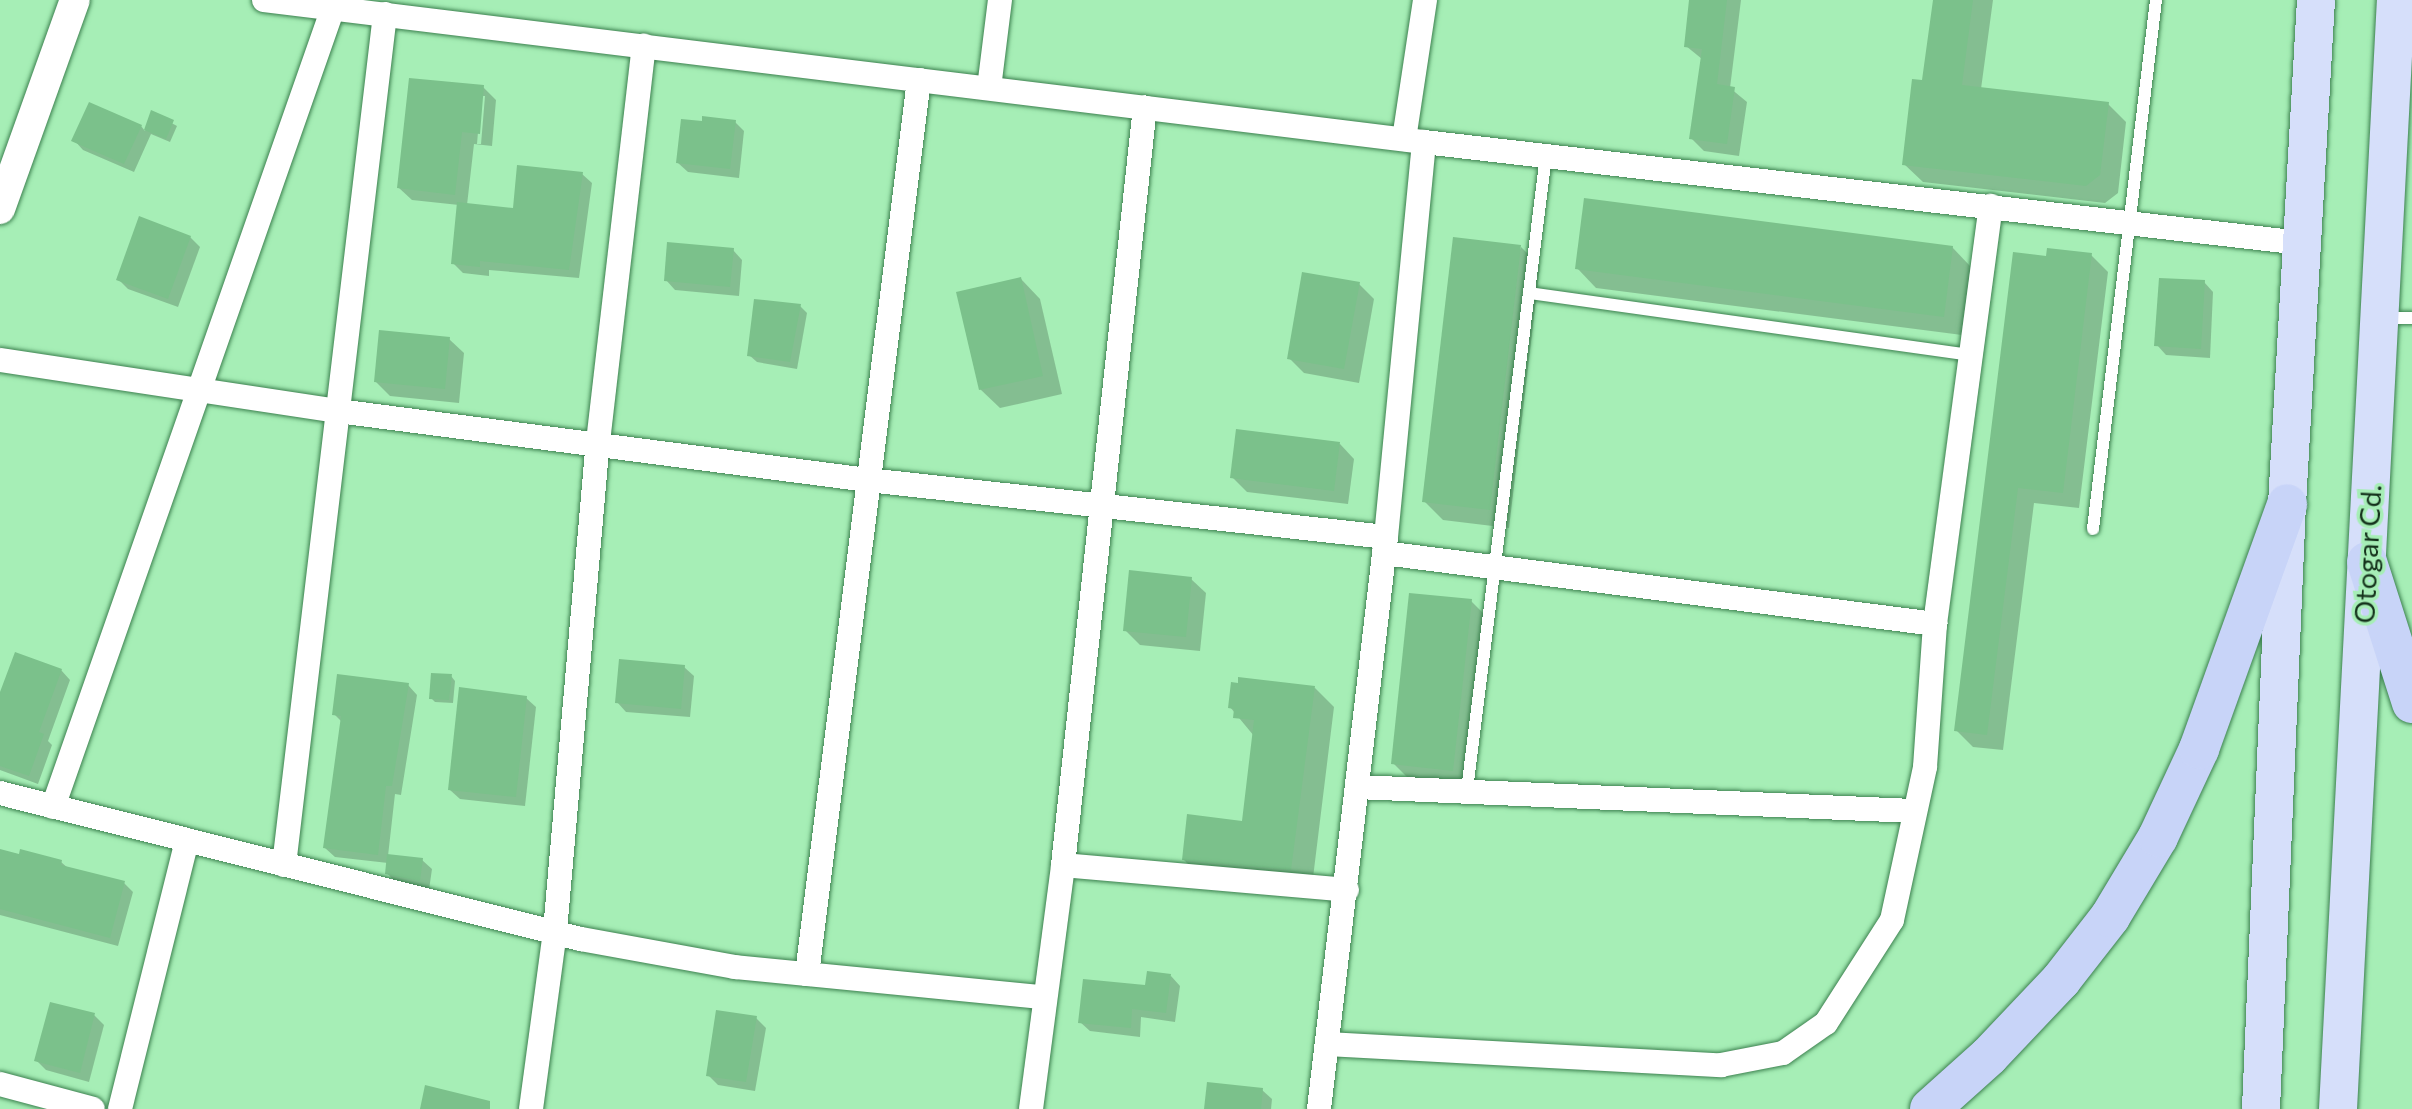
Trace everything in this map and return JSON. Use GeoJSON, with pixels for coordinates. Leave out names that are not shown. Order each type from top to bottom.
{"type":"FeatureCollection","features":[{"type":"Feature","properties":{"kind":"highway"},"geometry":{"type":"LineString","coordinates":[[1930,1109],[1989,1056],[2061,980],[2110,917],[2158,837],[2199,749],[2287,504]]}},
{"type":"Feature","properties":{"kind":"highway"},"geometry":{"type":"LineString","coordinates":[[2367,562],[2412,703]]}},
{"type":"Feature","properties":{"kind":"main road"},"geometry":{"type":"LineString","coordinates":[[2261,1109],[2287,504],[2316,0]]}},
{"type":"Feature","properties":{"kind":"main road","name":"Otogar Cd."},"geometry":{"type":"LineString","coordinates":[[2338,1109],[2367,562],[2396,318],[2396,0]]}},
{"type":"Feature","properties":{"kind":"street"},"geometry":{"type":"LineString","coordinates":[[0,209],[75,0]]}},
{"type":"Feature","properties":{"kind":"street"},"geometry":{"type":"LineString","coordinates":[[264,0],[385,14],[464,12],[644,46],[1414,141],[2301,243]]}},
{"type":"Feature","properties":{"kind":"street"},"geometry":{"type":"LineString","coordinates":[[989,88],[1000,0]]}},
{"type":"Feature","properties":{"kind":"street"},"geometry":{"type":"LineString","coordinates":[[1319,1109],[1385,545],[1425,0]]}},
{"type":"Feature","properties":{"kind":"street"},"geometry":{"type":"LineString","coordinates":[[53,807],[333,8]]}},
{"type":"Feature","properties":{"kind":"street"},"geometry":{"type":"LineString","coordinates":[[284,865],[385,14]]}},
{"type":"Feature","properties":{"kind":"street"},"geometry":{"type":"LineString","coordinates":[[531,1109],[555,931],[598,442],[644,46]]}},
{"type":"Feature","properties":{"kind":"street"},"geometry":{"type":"LineString","coordinates":[[807,974],[919,80]]}},
{"type":"Feature","properties":{"kind":"street"},"geometry":{"type":"LineString","coordinates":[[1031,1109],[1043,997],[1063,865],[1099,505],[1145,107]]}},
{"type":"Feature","properties":{"kind":"street"},"geometry":{"type":"LineString","coordinates":[[1327,1044],[1721,1065],[1783,1053],[1826,1023],[1892,920],[1925,767],[1935,624],[1991,206]]}},
{"type":"Feature","properties":{"kind":"street"},"geometry":{"type":"LineString","coordinates":[[0,360],[338,411],[598,442],[868,480],[1099,505],[1385,545],[1495,568],[1935,624]]}},
{"type":"Feature","properties":{"kind":"street"},"geometry":{"type":"LineString","coordinates":[[1357,787],[1914,811]]}},
{"type":"Feature","properties":{"kind":"street"},"geometry":{"type":"LineString","coordinates":[[0,793],[555,931],[735,967],[1043,997]]}},
{"type":"Feature","properties":{"kind":"street"},"geometry":{"type":"LineString","coordinates":[[120,1109],[187,840]]}},
{"type":"Feature","properties":{"kind":"street"},"geometry":{"type":"LineString","coordinates":[[1063,865],[1347,890]]}},
{"type":"Feature","properties":{"kind":"street"},"geometry":{"type":"LineString","coordinates":[[0,1084],[93,1109]]}},
{"type":"Feature","properties":{"kind":"lane"},"geometry":{"type":"LineString","coordinates":[[2093,529],[2156,0]]}},
{"type":"Feature","properties":{"kind":"lane"},"geometry":{"type":"LineString","coordinates":[[1467,790],[1546,156]]}},
{"type":"Feature","properties":{"kind":"lane"},"geometry":{"type":"LineString","coordinates":[[1529,293],[1971,355]]}},
{"type":"Feature","properties":{"kind":"building"},"geometry":{"type":"Polygon","coordinates":[[[1689,0],[1727,0],[1717,84],[1735,87],[1727,144],[1689,139],[1702,49],[1684,47],[1689,0]]]}},
{"type":"Feature","properties":{"kind":"building"},"geometry":{"type":"Polygon","coordinates":[[[1933,0],[1973,0],[1962,85],[2109,102],[2100,175],[2086,186],[1902,165],[1912,79],[1922,80],[1933,0]]]}},
{"type":"Feature","properties":{"kind":"building"},"geometry":{"type":"Polygon","coordinates":[[[409,78],[484,85],[480,134],[462,132],[455,195],[397,188],[409,78]]]}},
{"type":"Feature","properties":{"kind":"building"},"geometry":{"type":"Polygon","coordinates":[[[89,102],[142,125],[124,164],[71,141],[89,102]]]}},
{"type":"Feature","properties":{"kind":"building"},"geometry":{"type":"Polygon","coordinates":[[[151,110],[174,120],[166,139],[144,130],[151,110]]]}},
{"type":"Feature","properties":{"kind":"building"},"geometry":{"type":"Polygon","coordinates":[[[702,116],[736,120],[730,169],[676,163],[681,119],[702,121],[702,116]]]}},
{"type":"Feature","properties":{"kind":"building"},"geometry":{"type":"Polygon","coordinates":[[[517,165],[583,172],[569,270],[480,261],[480,267],[451,264],[457,202],[513,208],[517,165]]]}},
{"type":"Feature","properties":{"kind":"building"},"geometry":{"type":"Polygon","coordinates":[[[1584,198],[1953,246],[1944,317],[1575,269],[1584,198]]]}},
{"type":"Feature","properties":{"kind":"building"},"geometry":{"type":"Polygon","coordinates":[[[139,216],[191,236],[168,299],[116,280],[139,216]]]}},
{"type":"Feature","properties":{"kind":"building"},"geometry":{"type":"Polygon","coordinates":[[[1453,237],[1521,245],[1490,510],[1422,502],[1453,237]]]}},
{"type":"Feature","properties":{"kind":"building"},"geometry":{"type":"Polygon","coordinates":[[[667,242],[734,248],[730,287],[664,281],[667,242]]]}},
{"type":"Feature","properties":{"kind":"building"},"geometry":{"type":"Polygon","coordinates":[[[2047,248],[2092,253],[2063,493],[2018,488],[1987,735],[1954,731],[2013,252],[2046,256],[2047,248]]]}},
{"type":"Feature","properties":{"kind":"building"},"geometry":{"type":"Polygon","coordinates":[[[1302,272],[1360,282],[1344,369],[1287,359],[1302,272]]]}},
{"type":"Feature","properties":{"kind":"building"},"geometry":{"type":"Polygon","coordinates":[[[1021,277],[1043,376],[979,390],[956,292],[1021,277]]]}},
{"type":"Feature","properties":{"kind":"building"},"geometry":{"type":"Polygon","coordinates":[[[2159,278],[2205,280],[2201,349],[2154,346],[2159,278]]]}},
{"type":"Feature","properties":{"kind":"building"},"geometry":{"type":"Polygon","coordinates":[[[754,299],[801,304],[790,362],[747,356],[754,299]]]}},
{"type":"Feature","properties":{"kind":"building"},"geometry":{"type":"Polygon","coordinates":[[[379,330],[450,337],[445,389],[374,382],[379,330]]]}},
{"type":"Feature","properties":{"kind":"building"},"geometry":{"type":"Polygon","coordinates":[[[1236,429],[1340,442],[1334,491],[1230,478],[1236,429]]]}},
{"type":"Feature","properties":{"kind":"building"},"geometry":{"type":"Polygon","coordinates":[[[1129,570],[1192,577],[1186,637],[1123,631],[1129,570]]]}},
{"type":"Feature","properties":{"kind":"building"},"geometry":{"type":"Polygon","coordinates":[[[1409,593],[1472,599],[1453,771],[1391,764],[1409,593]]]}},
{"type":"Feature","properties":{"kind":"building"},"geometry":{"type":"Polygon","coordinates":[[[15,652],[62,669],[39,732],[44,734],[29,776],[0,766],[0,692],[15,652]]]}},
{"type":"Feature","properties":{"kind":"building"},"geometry":{"type":"Polygon","coordinates":[[[619,659],[685,665],[681,709],[615,703],[619,659]]]}},
{"type":"Feature","properties":{"kind":"building"},"geometry":{"type":"Polygon","coordinates":[[[431,673],[452,674],[449,700],[429,699],[431,673]]]}},
{"type":"Feature","properties":{"kind":"building"},"geometry":{"type":"Polygon","coordinates":[[[337,674],[409,683],[392,786],[386,786],[378,855],[323,848],[341,716],[332,715],[337,674]]]}},
{"type":"Feature","properties":{"kind":"building"},"geometry":{"type":"Polygon","coordinates":[[[1238,677],[1315,686],[1291,870],[1182,860],[1187,814],[1242,821],[1254,720],[1233,718],[1234,709],[1228,708],[1231,682],[1238,683],[1238,677]]]}},
{"type":"Feature","properties":{"kind":"building"},"geometry":{"type":"Polygon","coordinates":[[[459,687],[527,696],[516,797],[448,790],[459,687]]]}},
{"type":"Feature","properties":{"kind":"building"},"geometry":{"type":"Polygon","coordinates":[[[0,849],[19,854],[20,849],[62,860],[61,865],[125,881],[110,938],[0,909],[0,849]]]}},
{"type":"Feature","properties":{"kind":"building"},"geometry":{"type":"Polygon","coordinates":[[[387,854],[423,858],[420,881],[385,874],[387,854]]]}},
{"type":"Feature","properties":{"kind":"building"},"geometry":{"type":"Polygon","coordinates":[[[1147,971],[1171,974],[1166,1013],[1132,1009],[1131,1028],[1078,1023],[1083,979],[1145,985],[1147,971]]]}},
{"type":"Feature","properties":{"kind":"building"},"geometry":{"type":"Polygon","coordinates":[[[50,1002],[95,1013],[80,1073],[34,1061],[50,1002]]]}},
{"type":"Feature","properties":{"kind":"building"},"geometry":{"type":"Polygon","coordinates":[[[716,1010],[757,1016],[746,1082],[706,1076],[716,1010]]]}},
{"type":"Feature","properties":{"kind":"building"},"geometry":{"type":"Polygon","coordinates":[[[1207,1082],[1263,1088],[1261,1109],[1204,1109],[1207,1082]]]}},
{"type":"Feature","properties":{"kind":"building"},"geometry":{"type":"Polygon","coordinates":[[[425,1085],[490,1101],[490,1109],[420,1109],[425,1085]]]}}]}
